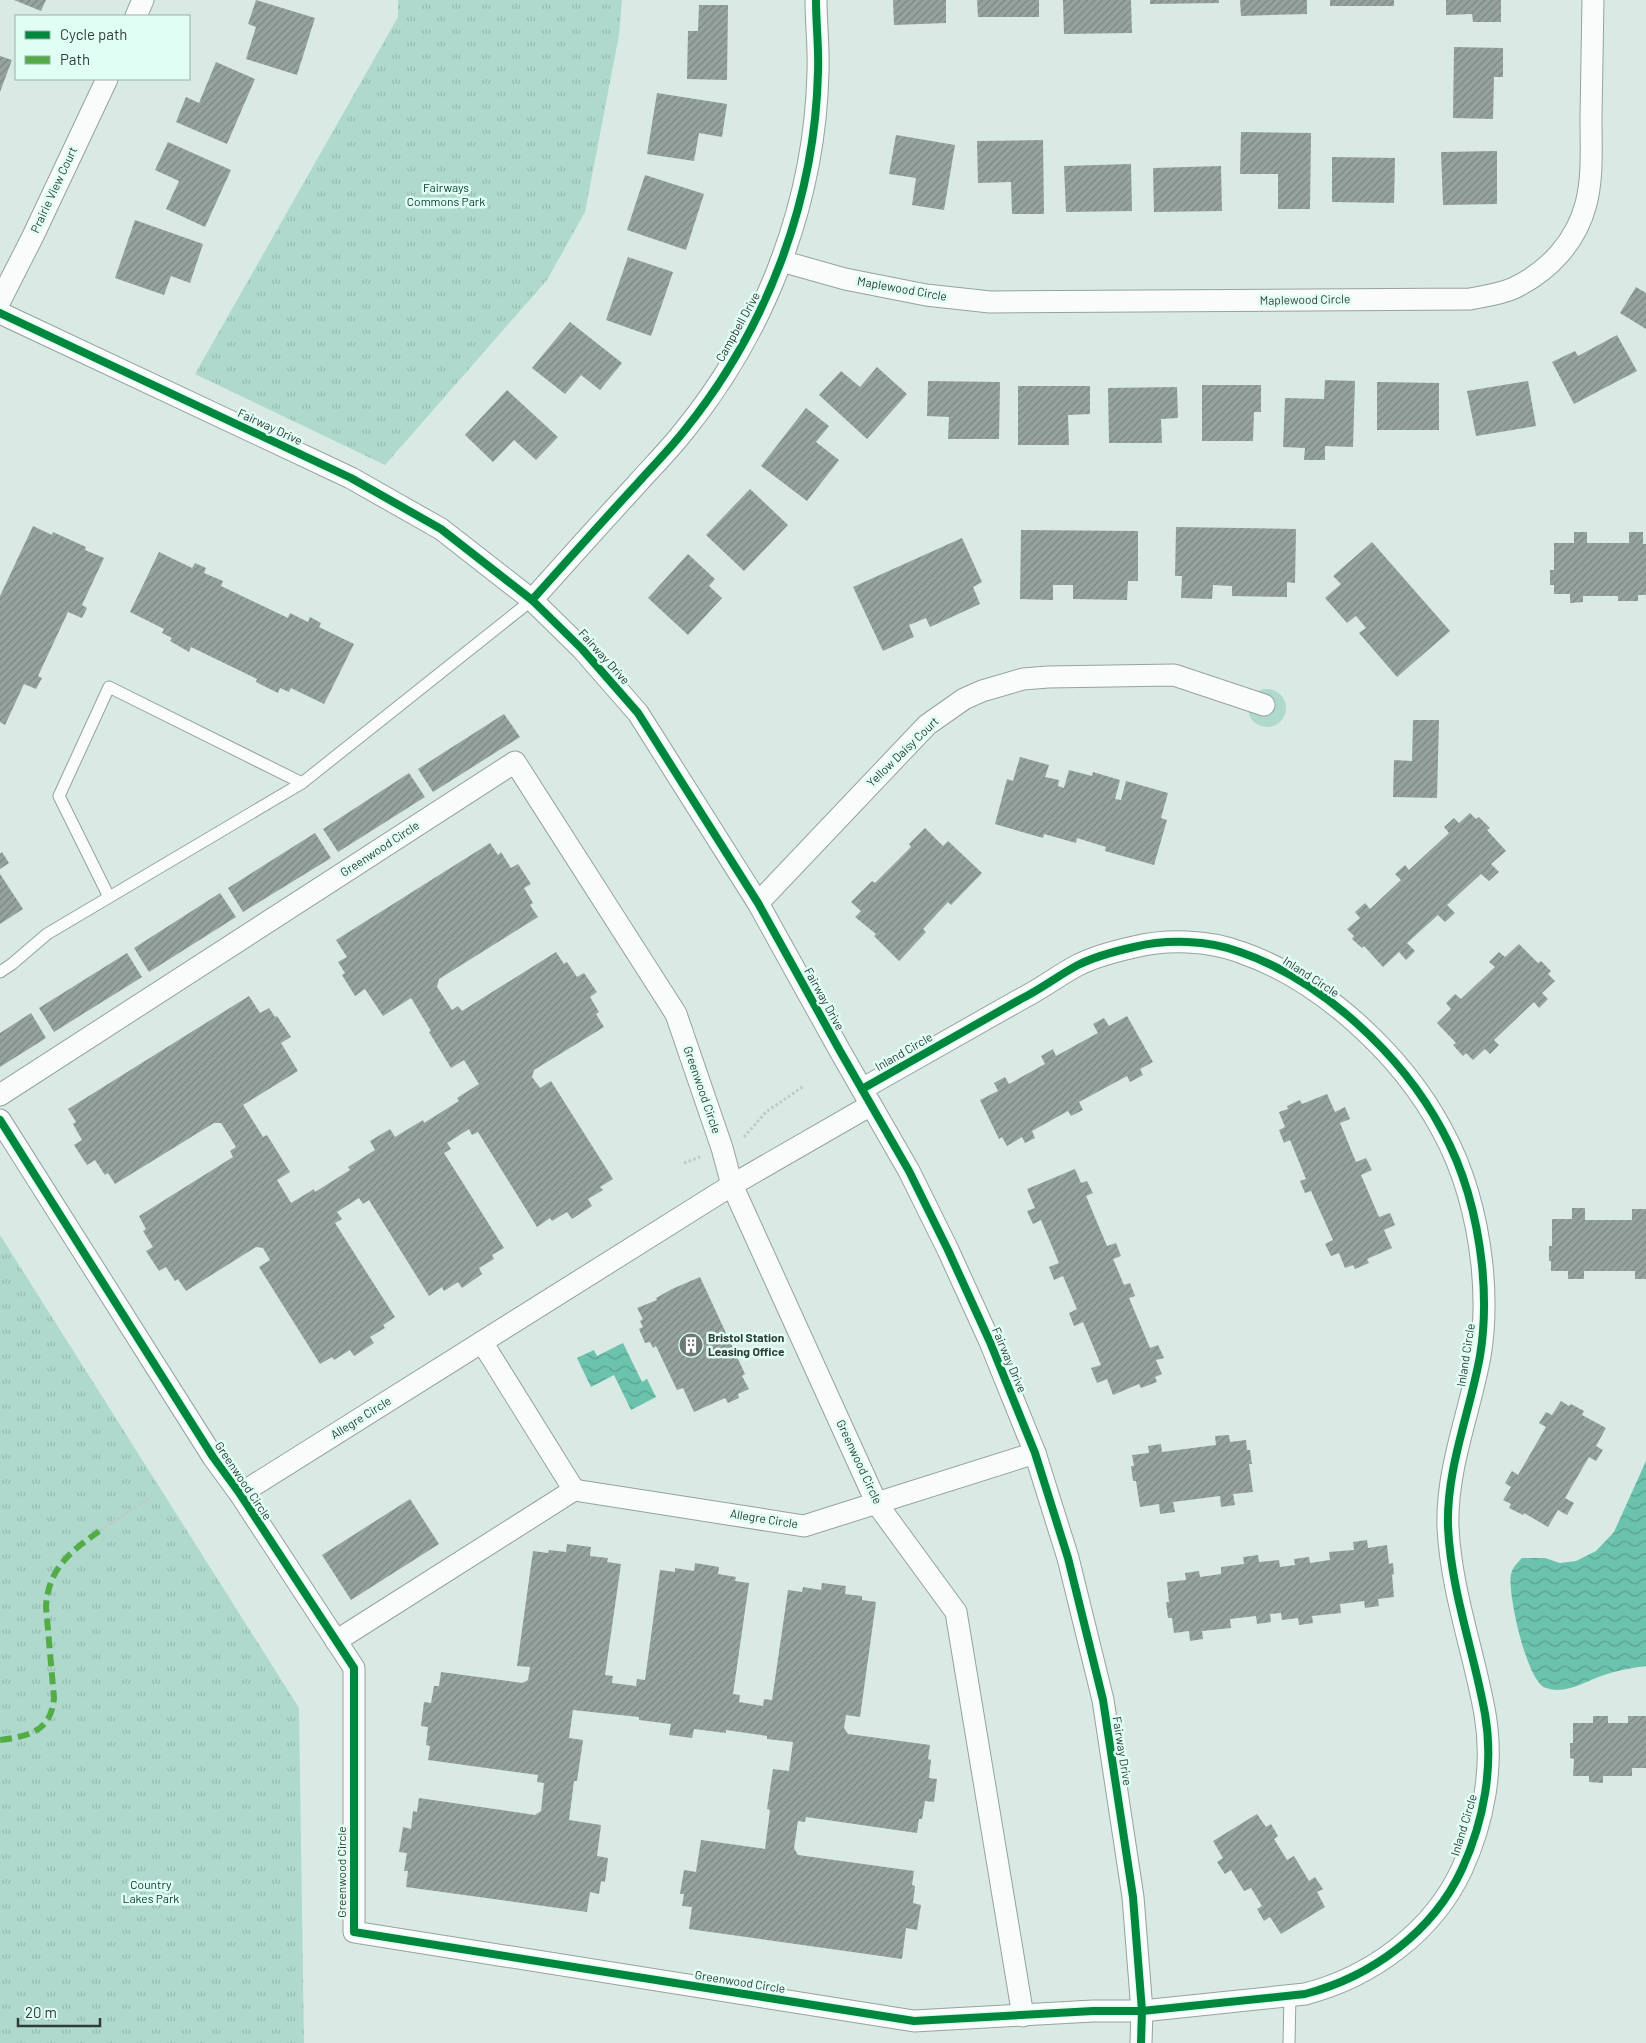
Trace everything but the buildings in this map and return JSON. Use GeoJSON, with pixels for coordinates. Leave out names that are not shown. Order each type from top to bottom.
{"type":"FeatureCollection","features":[{"type":"Feature","properties":{"kind":"street"},"geometry":{"type":"LineString","coordinates":[[136,15],[143,0]]}},
{"type":"Feature","properties":{"kind":"street","name":"Campbell Drive"},"geometry":{"type":"LineString","coordinates":[[532,600],[684,432],[736,357],[771,289],[801,201],[812,142],[818,72],[816,0]]}},
{"type":"Feature","properties":{"kind":"street","name":"Maplewood Circle"},"geometry":{"type":"LineString","coordinates":[[781,261],[845,279],[917,294],[990,302],[1470,298],[1496,294],[1513,288],[1538,275],[1567,245],[1582,218],[1591,166],[1592,0]]}},
{"type":"Feature","properties":{"kind":"street","name":"Prairie View Court"},"geometry":{"type":"LineString","coordinates":[[0,301],[33,236],[107,80]]}},
{"type":"Feature","properties":{"kind":"street","name":"Fairway Drive"},"geometry":{"type":"LineString","coordinates":[[0,313],[351,478],[441,529],[532,600],[582,649],[638,713],[758,903],[909,1171],[990,1342],[1035,1453],[1068,1558],[1103,1700],[1133,1897],[1142,2011],[1141,2043]]}},
{"type":"Feature","properties":{"kind":"street","name":"Yellow Daisy Court"},"geometry":{"type":"LineString","coordinates":[[758,903],[927,726],[964,699],[982,690],[1023,680],[1048,677],[1174,675],[1264,705]]}},
{"type":"Feature","properties":{"kind":"street","name":"Greenwood Circle"},"geometry":{"type":"LineString","coordinates":[[0,1095],[516,762],[676,1014],[722,1148],[732,1185],[877,1504],[956,1612],[1023,2016]]}},
{"type":"Feature","properties":{"kind":"street","name":"Inland Circle"},"geometry":{"type":"LineString","coordinates":[[867,1097],[1081,964],[1135,947],[1174,942],[1207,944],[1239,951],[1268,963],[1302,983],[1352,1018],[1372,1036],[1411,1081],[1441,1128],[1457,1161],[1473,1214],[1481,1262],[1483,1332],[1479,1359],[1450,1486],[1448,1525],[1453,1574],[1486,1717],[1488,1759],[1484,1799],[1478,1823],[1462,1868],[1444,1900],[1423,1926],[1391,1955],[1366,1970],[1324,1989],[1290,1995],[1142,2011]]}},
{"type":"Feature","properties":{"kind":"street","name":"Allegre Circle"},"geometry":{"type":"LineString","coordinates":[[240,1494],[732,1185],[867,1097]]}},
{"type":"Feature","properties":{"kind":"street","name":"Greenwood Circle"},"geometry":{"type":"LineString","coordinates":[[0,1120],[213,1457],[240,1494],[354,1668],[354,1932],[914,2021],[1093,2011],[1142,2011]]}},
{"type":"Feature","properties":{"kind":"street"},"geometry":{"type":"LineString","coordinates":[[336,1641],[574,1490],[482,1342]]}},
{"type":"Feature","properties":{"kind":"street","name":"Allegre Circle"},"geometry":{"type":"LineString","coordinates":[[574,1490],[804,1526],[1035,1453]]}},
{"type":"Feature","properties":{"kind":"lane"},"geometry":{"type":"LineString","coordinates":[[0,972],[47,934],[302,782],[532,600]]}},
{"type":"Feature","properties":{"kind":"lane"},"geometry":{"type":"LineString","coordinates":[[109,897],[58,796],[109,687],[302,782]]}},
{"type":"Feature","properties":{"kind":"lane"},"geometry":{"type":"LineString","coordinates":[[1289,2043],[1290,1995]]}},
{"type":"Feature","properties":{"kind":"path"},"geometry":{"type":"LineString","coordinates":[[744,1136],[766,1112],[804,1086]]}},
{"type":"Feature","properties":{"kind":"path"},"geometry":{"type":"LineString","coordinates":[[101,1530],[151,1497]]}},
{"type":"Feature","properties":{"kind":"green space","name":"Fairways Commons Park"},"geometry":{"type":"Polygon","coordinates":[[[398,0],[622,0],[619,35],[585,212],[547,280],[385,465],[195,374],[398,17],[398,0]]]}},
{"type":"Feature","properties":{"kind":"green space"},"geometry":{"type":"Polygon","coordinates":[[[1267,689],[1281,694],[1286,708],[1281,722],[1267,727],[1253,722],[1248,708],[1253,694],[1267,689]]]}},
{"type":"Feature","properties":{"kind":"green space","name":"Country Lakes Park"},"geometry":{"type":"Polygon","coordinates":[[[0,1235],[299,1708],[304,2043],[0,2043],[0,1235]]]}},
{"type":"Feature","properties":{"kind":"water"},"geometry":{"type":"Polygon","coordinates":[[[623,1343],[642,1382],[647,1379],[656,1397],[631,1410],[614,1375],[591,1387],[577,1358],[594,1350],[597,1356],[623,1343]]]}},
{"type":"Feature","properties":{"kind":"water"},"geometry":{"type":"Polygon","coordinates":[[[1646,1461],[1646,1666],[1609,1673],[1568,1689],[1553,1690],[1546,1688],[1539,1682],[1532,1671],[1520,1636],[1512,1599],[1511,1574],[1515,1565],[1522,1558],[1545,1558],[1560,1563],[1576,1561],[1596,1551],[1614,1532],[1646,1461]]]}},
{"type":"Feature","properties":{"kind":"marked path"},"geometry":{"type":"LineString","coordinates":[[0,1740],[29,1734],[44,1725],[49,1718],[54,1698],[46,1607],[51,1581],[56,1571],[71,1553],[101,1530]]}},
{"type":"Feature","properties":{"kind":"cycle path"},"geometry":{"type":"LineString","coordinates":[[532,600],[684,431],[713,392],[739,351],[762,307],[781,262],[796,216],[807,169],[815,121],[818,72],[816,0]]}},
{"type":"Feature","properties":{"kind":"cycle path"},"geometry":{"type":"LineString","coordinates":[[0,313],[351,478],[441,529],[532,600],[582,649],[638,713],[758,903],[909,1171],[990,1342],[1035,1453],[1068,1558],[1103,1700],[1133,1897],[1142,2011],[1141,2043]]}},
{"type":"Feature","properties":{"kind":"cycle path"},"geometry":{"type":"LineString","coordinates":[[0,1120],[213,1457],[240,1494],[354,1668],[354,1932],[914,2021],[1093,2011],[1142,2011],[1305,1994],[1330,1986],[1376,1964],[1417,1932],[1435,1913],[1450,1892],[1470,1851],[1476,1832],[1485,1793],[1487,1773],[1488,1753],[1485,1714],[1458,1598],[1448,1527],[1448,1505],[1455,1462],[1482,1345],[1483,1276],[1477,1230],[1468,1195],[1457,1162],[1442,1130],[1405,1074],[1357,1023],[1329,1001],[1301,981],[1271,965],[1240,952],[1215,945],[1187,942],[1147,944],[1113,952],[1084,962],[862,1089]]}},
{"type":"Feature","properties":{"kind":"place","name":"Bristol Station Leasing Office"},"geometry":{"type":"Point","coordinates":[691,1345]}}]}
